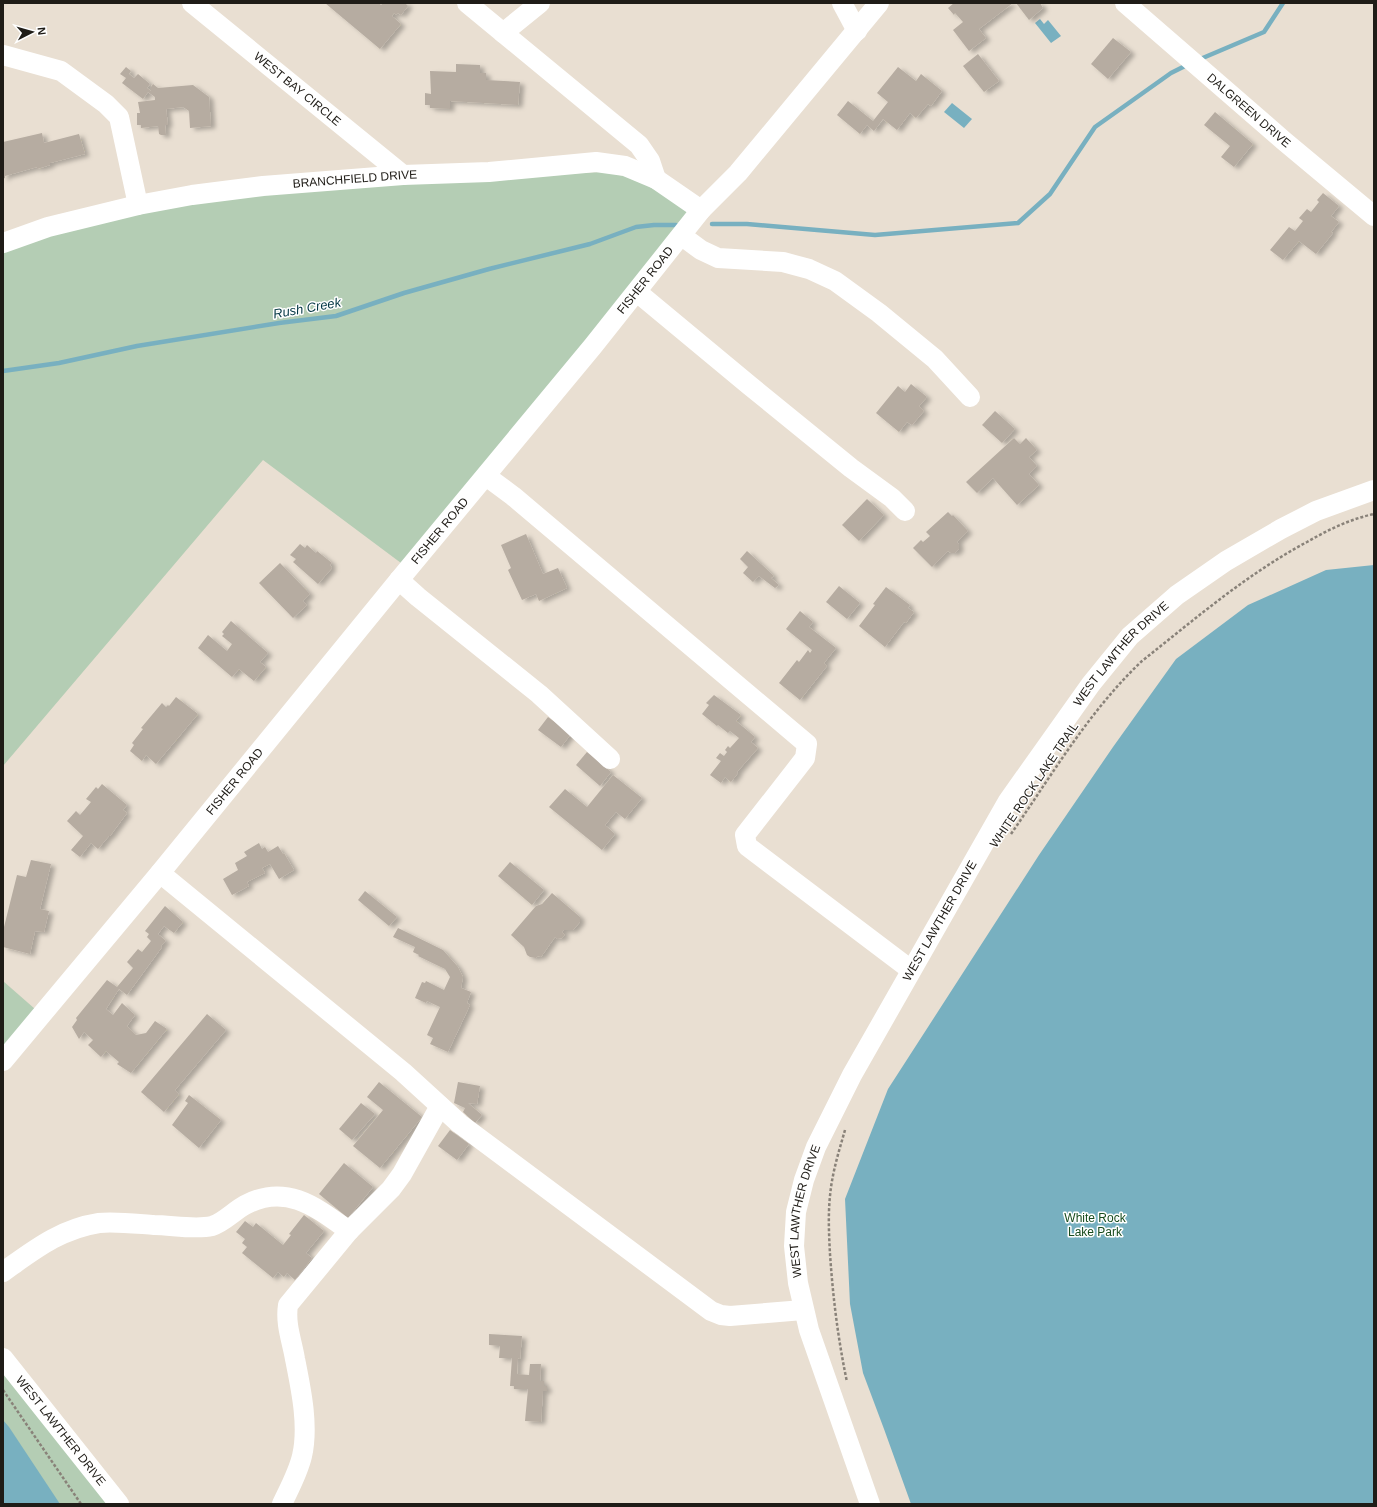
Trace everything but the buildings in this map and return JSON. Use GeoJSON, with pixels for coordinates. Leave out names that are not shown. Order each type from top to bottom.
{"type":"FeatureCollection","features":[{"type":"Feature","properties":{"kind":"street","name":"WEST BAY CIRCLE"},"geometry":{"type":"LineString","coordinates":[[192,3],[403,175]]}},
{"type":"Feature","properties":{"kind":"street"},"geometry":{"type":"LineString","coordinates":[[467,3],[639,145],[650,161],[656,179]]}},
{"type":"Feature","properties":{"kind":"street"},"geometry":{"type":"LineString","coordinates":[[503,33],[540,3]]}},
{"type":"Feature","properties":{"kind":"street"},"geometry":{"type":"LineString","coordinates":[[842,3],[857,31]]}},
{"type":"Feature","properties":{"kind":"street","name":"FISHER ROAD"},"geometry":{"type":"LineString","coordinates":[[3,1061],[160,873],[637,292],[701,210],[738,173],[880,3]]}},
{"type":"Feature","properties":{"kind":"street","name":"DALGREEN DRIVE"},"geometry":{"type":"LineString","coordinates":[[1125,3],[1148,25],[1374,216]]}},
{"type":"Feature","properties":{"kind":"street"},"geometry":{"type":"LineString","coordinates":[[3,55],[61,71],[106,104],[119,117],[138,205]]}},
{"type":"Feature","properties":{"kind":"street","name":"BRANCHFIELD DRIVE"},"geometry":{"type":"LineString","coordinates":[[3,242],[48,227],[138,205],[192,195],[263,186],[403,175],[489,172],[596,162],[625,166],[656,179],[701,210]]}},
{"type":"Feature","properties":{"kind":"street"},"geometry":{"type":"LineString","coordinates":[[682,236],[701,250],[718,258],[784,262],[809,269],[835,281],[879,313],[935,359],[970,397]]}},
{"type":"Feature","properties":{"kind":"street"},"geometry":{"type":"LineString","coordinates":[[637,292],[839,459],[892,498],[905,511]]}},
{"type":"Feature","properties":{"kind":"street"},"geometry":{"type":"LineString","coordinates":[[486,476],[513,496],[807,744],[805,758],[745,835],[747,846],[911,970]]}},
{"type":"Feature","properties":{"kind":"street","name":"WEST LAWTHER DRIVE"},"geometry":{"type":"LineString","coordinates":[[870,1504],[803,1310],[798,1283],[794,1246],[796,1212],[804,1180],[816,1147],[852,1075],[1008,801],[1090,684],[1130,636],[1177,595],[1226,561],[1281,529],[1316,511],[1374,490]]}},
{"type":"Feature","properties":{"kind":"street"},"geometry":{"type":"LineString","coordinates":[[399,580],[539,694],[610,759]]}},
{"type":"Feature","properties":{"kind":"street"},"geometry":{"type":"LineString","coordinates":[[160,873],[403,1072],[460,1124],[711,1311],[721,1316],[730,1316],[803,1310]]}},
{"type":"Feature","properties":{"kind":"street"},"geometry":{"type":"LineString","coordinates":[[282,1504],[302,1456],[304,1431],[304,1403],[288,1327],[288,1305],[349,1231],[391,1189],[402,1174],[440,1106]]}},
{"type":"Feature","properties":{"kind":"street"},"geometry":{"type":"LineString","coordinates":[[3,1272],[42,1244],[69,1230],[100,1222],[194,1227],[211,1226],[219,1223],[235,1211],[256,1200],[271,1196],[289,1197],[319,1209],[349,1231]]}},
{"type":"Feature","properties":{"kind":"street","name":"WEST LAWTHER DRIVE"},"geometry":{"type":"LineString","coordinates":[[3,1358],[119,1504]]}},
{"type":"Feature","properties":{"kind":"path","name":"WHITE ROCK LAKE TRAIL"},"geometry":{"type":"LineString","coordinates":[[1009,837],[1092,715],[1128,674],[1142,661],[1245,580],[1292,550],[1325,532],[1362,517],[1374,514]]}},
{"type":"Feature","properties":{"kind":"path"},"geometry":{"type":"LineString","coordinates":[[848,1124],[835,1164],[830,1196],[829,1228],[834,1312],[848,1385]]}},
{"type":"Feature","properties":{"kind":"path"},"geometry":{"type":"LineString","coordinates":[[3,1390],[81,1504]]}},
{"type":"Feature","properties":{"kind":"green space"},"geometry":{"type":"Polygon","coordinates":[[[600,172],[642,180],[690,211],[554,380],[401,563],[263,460],[3,766],[3,252],[47,237],[141,212],[205,200],[429,181],[600,172]]]}},
{"type":"Feature","properties":{"kind":"green space"},"geometry":{"type":"Polygon","coordinates":[[[3,981],[35,1009],[3,1048],[3,981]]]}},
{"type":"Feature","properties":{"kind":"green space"},"geometry":{"type":"Polygon","coordinates":[[[3,1370],[109,1504],[3,1504],[3,1370]]]}},
{"type":"Feature","properties":{"kind":"water"},"geometry":{"type":"Polygon","coordinates":[[[1040,19],[1044,24],[1048,20],[1061,36],[1051,43],[1035,23],[1040,19]]]}},
{"type":"Feature","properties":{"kind":"water"},"geometry":{"type":"Polygon","coordinates":[[[952,103],[972,119],[964,128],[944,112],[952,103]]]}},
{"type":"Feature","properties":{"kind":"water","name":"White Rock Lake Park"},"geometry":{"type":"Polygon","coordinates":[[[1374,565],[1374,1504],[911,1504],[863,1373],[850,1304],[845,1199],[888,1089],[1039,855],[1113,747],[1176,659],[1248,605],[1326,570],[1374,565]]]}},
{"type":"Feature","properties":{"kind":"water"},"geometry":{"type":"Polygon","coordinates":[[[3,1420],[9,1427],[60,1504],[3,1504],[3,1420]]]}},
{"type":"Feature","properties":{"kind":"waterway"},"geometry":{"type":"LineString","coordinates":[[1198,60],[1264,32],[1283,3]]}},
{"type":"Feature","properties":{"kind":"waterway"},"geometry":{"type":"LineString","coordinates":[[712,224],[747,224],[875,235],[1018,223],[1050,194],[1095,127],[1171,73],[1187,65]]}},
{"type":"Feature","properties":{"kind":"waterway","name":"Rush Creek"},"geometry":{"type":"LineString","coordinates":[[3,371],[59,363],[137,346],[279,323],[336,316],[404,293],[489,269],[590,244],[636,227],[676,225]]}}]}
